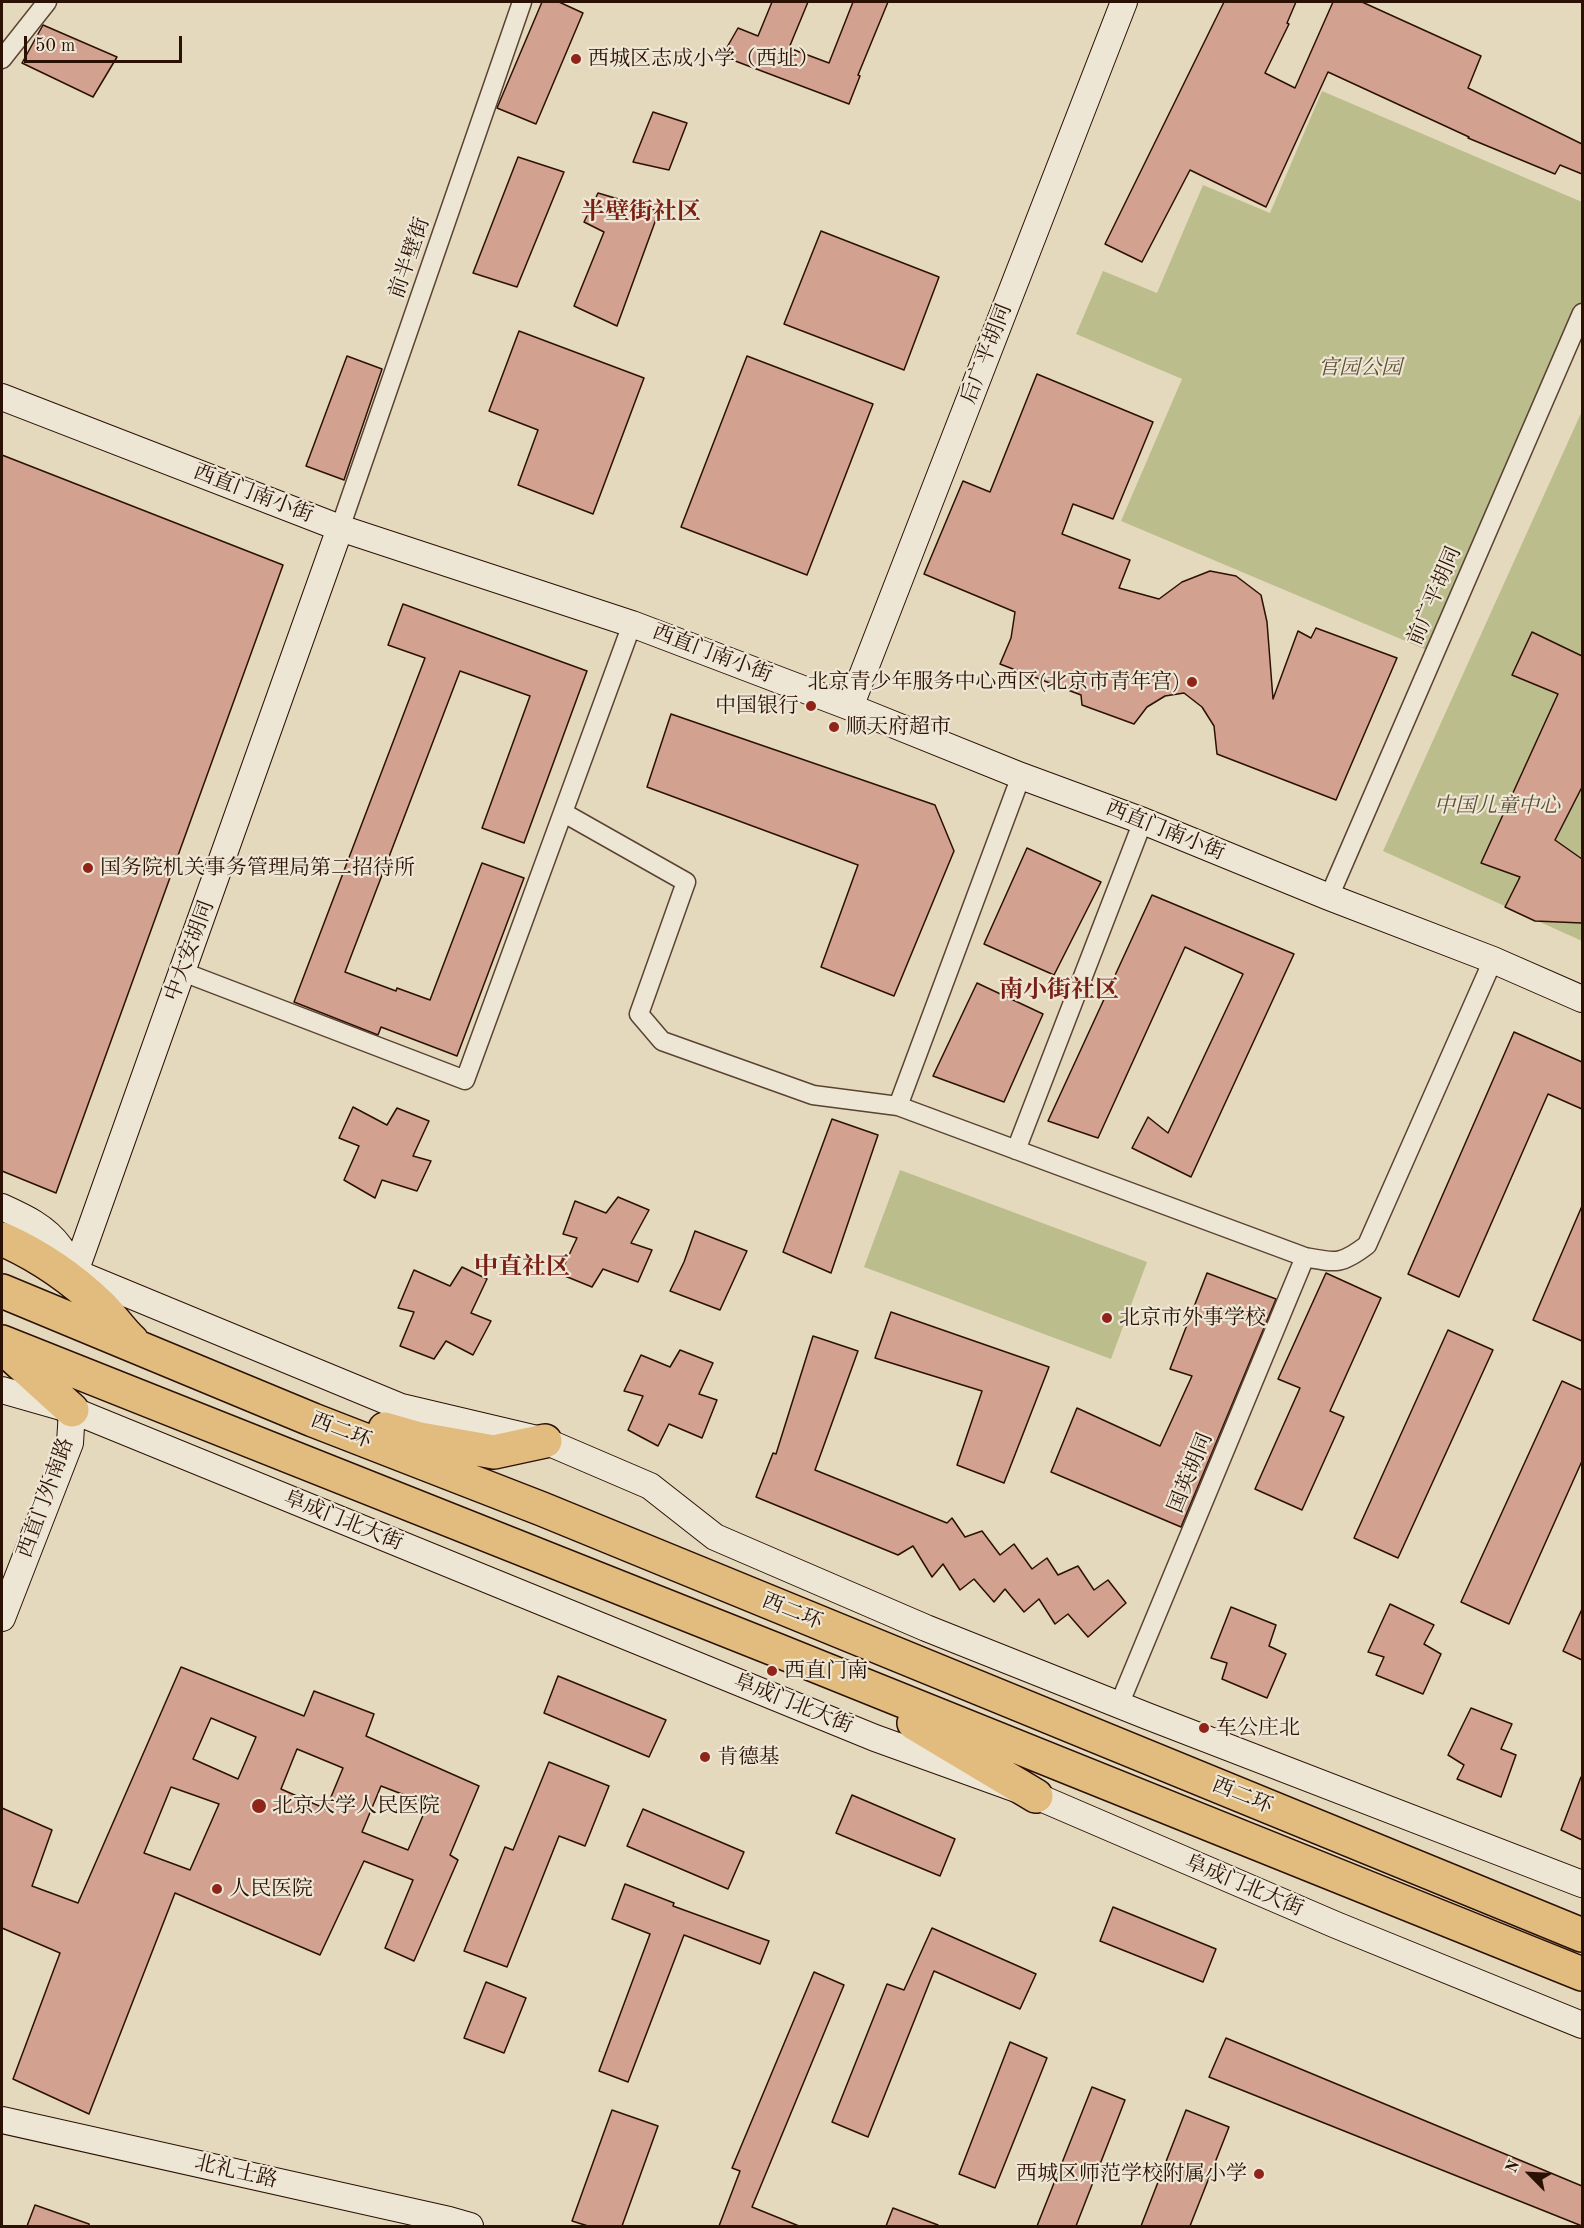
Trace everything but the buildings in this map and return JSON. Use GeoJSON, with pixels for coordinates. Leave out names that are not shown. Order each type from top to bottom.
{"type":"FeatureCollection","features":[{"type":"Feature","properties":{"kind":"highway"},"geometry":{"type":"LineString","coordinates":[[2,1239],[80,1282],[132,1342],[148,1351]]}},
{"type":"Feature","properties":{"kind":"highway","name":"西二环"},"geometry":{"type":"LineString","coordinates":[[2,1291],[313,1420],[542,1509],[1570,1930]]}},
{"type":"Feature","properties":{"kind":"highway"},"geometry":{"type":"LineString","coordinates":[[2,1344],[72,1410]]}},
{"type":"Feature","properties":{"kind":"highway","name":"西二环"},"geometry":{"type":"LineString","coordinates":[[2,1344],[825,1670],[1582,1974]]}},
{"type":"Feature","properties":{"kind":"highway"},"geometry":{"type":"LineString","coordinates":[[313,1420],[368,1424],[420,1439],[494,1452],[545,1441]]}},
{"type":"Feature","properties":{"kind":"highway"},"geometry":{"type":"LineString","coordinates":[[825,1670],[1036,1796]]}},
{"type":"Feature","properties":{"kind":"street"},"geometry":{"type":"LineString","coordinates":[[2,59],[47,2]]}},
{"type":"Feature","properties":{"kind":"street","name":"前半壁街"},"geometry":{"type":"LineString","coordinates":[[340,528],[522,2]]}},
{"type":"Feature","properties":{"kind":"street","name":"后广平胡同"},"geometry":{"type":"LineString","coordinates":[[850,707],[1124,2]]}},
{"type":"Feature","properties":{"kind":"street","name":"前广平胡同"},"geometry":{"type":"LineString","coordinates":[[1329,897],[1582,314]]}},
{"type":"Feature","properties":{"kind":"street","name":"西直门南小街"},"geometry":{"type":"LineString","coordinates":[[2,396],[340,528],[632,624],[850,707],[1493,960],[1582,999]]}},
{"type":"Feature","properties":{"kind":"street","name":"中大安胡同"},"geometry":{"type":"LineString","coordinates":[[80,1282],[183,972],[340,528]]}},
{"type":"Feature","properties":{"kind":"street"},"geometry":{"type":"LineString","coordinates":[[183,972],[465,1080],[632,624]]}},
{"type":"Feature","properties":{"kind":"street"},"geometry":{"type":"LineString","coordinates":[[898,1106],[1021,776]]}},
{"type":"Feature","properties":{"kind":"street"},"geometry":{"type":"LineString","coordinates":[[564,813],[686,882],[639,1014],[662,1041],[813,1095],[898,1106],[1305,1257],[1333,1263],[1353,1256],[1367,1245],[1493,960]]}},
{"type":"Feature","properties":{"kind":"street"},"geometry":{"type":"LineString","coordinates":[[1016,1150],[1143,821]]}},
{"type":"Feature","properties":{"kind":"street"},"geometry":{"type":"LineString","coordinates":[[2,1207],[31,1221],[49,1234],[61,1249],[80,1282],[401,1407],[545,1441],[650,1486],[715,1537],[926,1628],[1582,1884]]}},
{"type":"Feature","properties":{"kind":"street","name":"国英胡同"},"geometry":{"type":"LineString","coordinates":[[1119,1705],[1305,1257]]}},
{"type":"Feature","properties":{"kind":"street","name":"阜成门北大街"},"geometry":{"type":"LineString","coordinates":[[2,1390],[72,1410],[864,1733],[1036,1796],[1336,1925],[1582,2025]]}},
{"type":"Feature","properties":{"kind":"street","name":"西直门外南路"},"geometry":{"type":"LineString","coordinates":[[2,1618],[70,1443],[72,1410]]}},
{"type":"Feature","properties":{"kind":"street","name":"北礼士路"},"geometry":{"type":"LineString","coordinates":[[2,2120],[470,2226]]}},
{"type":"Feature","properties":{"kind":"green space","name":"官园公园"},"geometry":{"type":"Polygon","coordinates":[[[1322,91],[1582,202],[1582,303],[1434,653],[1121,521],[1182,379],[1076,334],[1103,271],[1157,293],[1203,185],[1270,213],[1322,91]]]}},
{"type":"Feature","properties":{"kind":"green space","name":"中国儿童中心"},"geometry":{"type":"Polygon","coordinates":[[[1582,411],[1582,941],[1383,851],[1582,411]]]}},
{"type":"Feature","properties":{"kind":"green space"},"geometry":{"type":"Polygon","coordinates":[[[900,1170],[1147,1262],[1111,1359],[864,1267],[900,1170]]]}},
{"type":"Feature","properties":{"kind":"place","name":"西城区志成小学（西址）"},"geometry":{"type":"Point","coordinates":[576,59]}},
{"type":"Feature","properties":{"kind":"place","name":"北京青少年服务中心西区(北京市青年宫)"},"geometry":{"type":"Point","coordinates":[1192,682]}},
{"type":"Feature","properties":{"kind":"place","name":"中国银行"},"geometry":{"type":"Point","coordinates":[811,706]}},
{"type":"Feature","properties":{"kind":"place","name":"顺天府超市"},"geometry":{"type":"Point","coordinates":[834,727]}},
{"type":"Feature","properties":{"kind":"place","name":"国务院机关事务管理局第二招待所"},"geometry":{"type":"Point","coordinates":[88,868]}},
{"type":"Feature","properties":{"kind":"place","name":"北京市外事学校"},"geometry":{"type":"Point","coordinates":[1107,1318]}},
{"type":"Feature","properties":{"kind":"place","name":"西直门南"},"geometry":{"type":"Point","coordinates":[772,1671]}},
{"type":"Feature","properties":{"kind":"place","name":"车公庄北"},"geometry":{"type":"Point","coordinates":[1204,1728]}},
{"type":"Feature","properties":{"kind":"place","name":"肯德基"},"geometry":{"type":"Point","coordinates":[705,1757]}},
{"type":"Feature","properties":{"kind":"place","name":"北京大学人民医院"},"geometry":{"type":"Point","coordinates":[259,1806]}},
{"type":"Feature","properties":{"kind":"place","name":"人民医院"},"geometry":{"type":"Point","coordinates":[217,1889]}},
{"type":"Feature","properties":{"kind":"place","name":"西城区师范学校附属小学"},"geometry":{"type":"Point","coordinates":[1259,2174]}},
{"type":"Feature","properties":{"kind":"district","name":"半壁街社区"},"geometry":{"type":"Point","coordinates":[641,213]}},
{"type":"Feature","properties":{"kind":"district","name":"南小街社区"},"geometry":{"type":"Point","coordinates":[1059,991]}},
{"type":"Feature","properties":{"kind":"district","name":"中直社区"},"geometry":{"type":"Point","coordinates":[522,1268]}}]}
